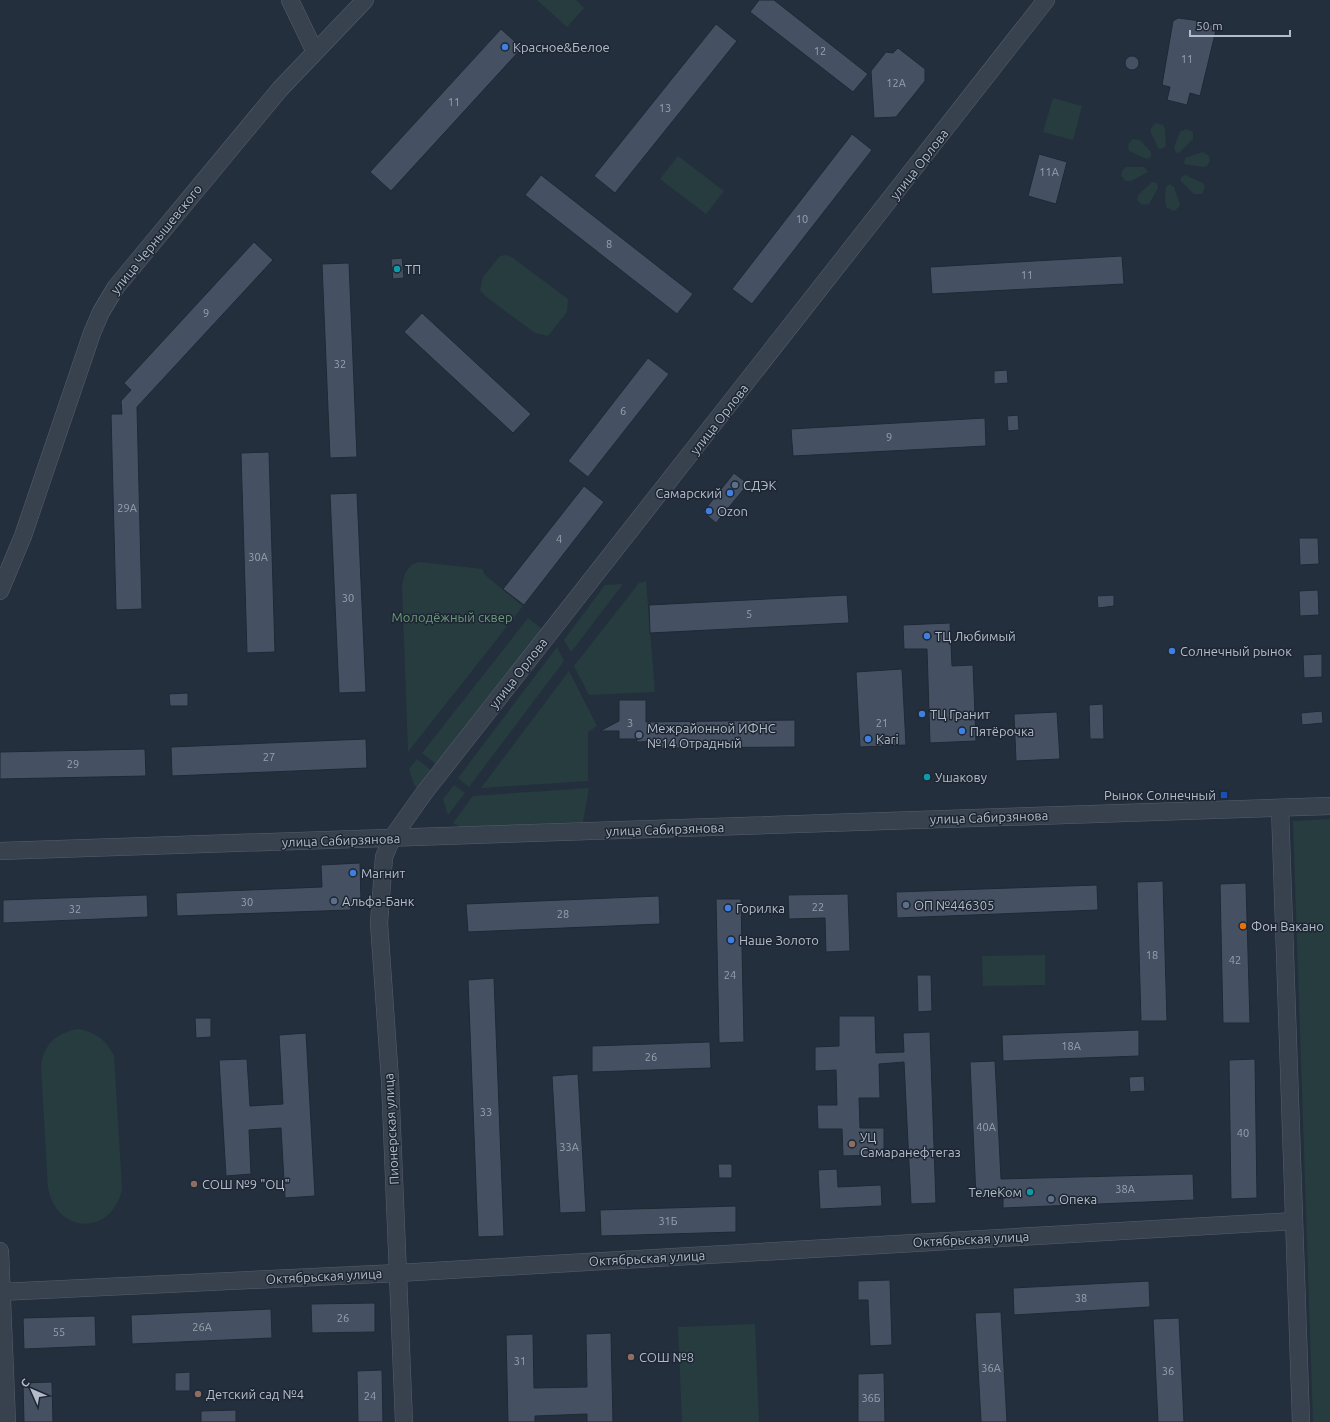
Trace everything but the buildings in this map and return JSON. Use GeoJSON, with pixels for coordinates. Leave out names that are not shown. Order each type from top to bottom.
{"type":"FeatureCollection","features":[{"type":"Feature","properties":{"kind":"street"},"geometry":{"type":"LineString","coordinates":[[290,0],[315,52]]}},
{"type":"Feature","properties":{"kind":"street","name":"улица Чернышевского"},"geometry":{"type":"LineString","coordinates":[[0,591],[23,536],[92,333],[101,312],[116,287],[260,112],[365,0]]}},
{"type":"Feature","properties":{"kind":"street","name":"улица Орлова"},"geometry":{"type":"LineString","coordinates":[[392,838],[424,793],[1046,0]]}},
{"type":"Feature","properties":{"kind":"street","name":"улица Сабирзянова"},"geometry":{"type":"LineString","coordinates":[[0,851],[1330,806]]}},
{"type":"Feature","properties":{"kind":"street"},"geometry":{"type":"LineString","coordinates":[[1280,808],[1301,1422]]}},
{"type":"Feature","properties":{"kind":"street","name":"Пионерская улица"},"geometry":{"type":"LineString","coordinates":[[392,838],[384,857],[379,923],[390,1080],[404,1422]]}},
{"type":"Feature","properties":{"kind":"street","name":"Октябрьская улица"},"geometry":{"type":"LineString","coordinates":[[1,1292],[398,1273],[1294,1221]]}},
{"type":"Feature","properties":{"kind":"street"},"geometry":{"type":"LineString","coordinates":[[0,1251],[7,1422]]}},
{"type":"Feature","properties":{"kind":"green space"},"geometry":{"type":"Polygon","coordinates":[[[537,0],[576,0],[584,8],[567,27],[537,0]]]}},
{"type":"Feature","properties":{"kind":"green space"},"geometry":{"type":"Polygon","coordinates":[[[1053,98],[1082,106],[1073,140],[1043,132],[1053,98]]]}},
{"type":"Feature","properties":{"kind":"green space"},"geometry":{"type":"Polygon","coordinates":[[[1156,123],[1163,125],[1165,129],[1166,146],[1162,149],[1158,148],[1151,133],[1151,128],[1156,123]]]}},
{"type":"Feature","properties":{"kind":"green space"},"geometry":{"type":"Polygon","coordinates":[[[1186,129],[1193,132],[1193,139],[1180,152],[1176,153],[1174,147],[1180,132],[1186,129]]]}},
{"type":"Feature","properties":{"kind":"green space"},"geometry":{"type":"Polygon","coordinates":[[[1133,139],[1140,140],[1151,152],[1151,157],[1147,159],[1129,151],[1128,144],[1133,139]]]}},
{"type":"Feature","properties":{"kind":"green space"},"geometry":{"type":"Polygon","coordinates":[[[1203,152],[1209,156],[1210,161],[1207,166],[1203,167],[1184,164],[1185,158],[1203,152]]]}},
{"type":"Feature","properties":{"kind":"green space"},"geometry":{"type":"Polygon","coordinates":[[[678,156],[724,191],[706,214],[660,179],[678,156]]]}},
{"type":"Feature","properties":{"kind":"green space"},"geometry":{"type":"Polygon","coordinates":[[[1126,167],[1144,167],[1148,172],[1131,181],[1126,181],[1121,176],[1122,171],[1126,167]]]}},
{"type":"Feature","properties":{"kind":"green space"},"geometry":{"type":"Polygon","coordinates":[[[1185,175],[1203,183],[1205,187],[1202,194],[1194,194],[1181,181],[1181,177],[1185,175]]]}},
{"type":"Feature","properties":{"kind":"green space"},"geometry":{"type":"Polygon","coordinates":[[[1152,182],[1157,183],[1158,188],[1149,204],[1142,205],[1137,200],[1138,195],[1152,182]]]}},
{"type":"Feature","properties":{"kind":"green space"},"geometry":{"type":"Polygon","coordinates":[[[1170,184],[1174,187],[1180,204],[1174,211],[1167,208],[1165,203],[1166,187],[1170,184]]]}},
{"type":"Feature","properties":{"kind":"green space"},"geometry":{"type":"Polygon","coordinates":[[[506,255],[513,258],[568,299],[567,312],[548,336],[535,333],[485,296],[480,290],[483,277],[500,256],[506,255]]]}},
{"type":"Feature","properties":{"kind":"green space","name":"Молодёжный сквер"},"geometry":{"type":"Polygon","coordinates":[[[420,562],[482,569],[485,575],[523,606],[408,752],[402,587],[405,574],[409,568],[420,562]]]}},
{"type":"Feature","properties":{"kind":"green space"},"geometry":{"type":"Polygon","coordinates":[[[646,581],[655,692],[589,695],[574,666],[639,583],[646,581]]]}},
{"type":"Feature","properties":{"kind":"green space"},"geometry":{"type":"Polygon","coordinates":[[[623,584],[571,652],[564,640],[605,585],[623,584]]]}},
{"type":"Feature","properties":{"kind":"green space"},"geometry":{"type":"Polygon","coordinates":[[[528,618],[542,629],[436,764],[422,753],[528,618]]]}},
{"type":"Feature","properties":{"kind":"green space"},"geometry":{"type":"Polygon","coordinates":[[[557,647],[564,661],[469,787],[458,778],[557,647]]]}},
{"type":"Feature","properties":{"kind":"green space"},"geometry":{"type":"Polygon","coordinates":[[[569,671],[597,726],[588,732],[588,781],[481,788],[569,671]]]}},
{"type":"Feature","properties":{"kind":"green space"},"geometry":{"type":"Polygon","coordinates":[[[417,759],[431,770],[418,788],[414,785],[409,769],[417,759]]]}},
{"type":"Feature","properties":{"kind":"green space"},"geometry":{"type":"Polygon","coordinates":[[[454,785],[465,793],[448,815],[443,799],[454,785]]]}},
{"type":"Feature","properties":{"kind":"green space"},"geometry":{"type":"Polygon","coordinates":[[[589,788],[583,822],[460,827],[453,823],[473,796],[589,788]]]}},
{"type":"Feature","properties":{"kind":"green space"},"geometry":{"type":"Polygon","coordinates":[[[1330,819],[1330,1422],[1313,1422],[1293,821],[1330,819]]]}},
{"type":"Feature","properties":{"kind":"green space"},"geometry":{"type":"Polygon","coordinates":[[[1045,955],[1045,985],[983,986],[982,956],[1045,955]]]}},
{"type":"Feature","properties":{"kind":"green space"},"geometry":{"type":"Polygon","coordinates":[[[78,1029],[90,1032],[104,1041],[114,1056],[122,1189],[116,1204],[107,1215],[97,1222],[85,1224],[73,1221],[62,1215],[53,1203],[48,1188],[41,1066],[45,1052],[52,1041],[63,1033],[78,1029]]]}},
{"type":"Feature","properties":{"kind":"green space"},"geometry":{"type":"Polygon","coordinates":[[[755,1324],[759,1422],[682,1422],[678,1327],[755,1324]]]}},
{"type":"Feature","properties":{"kind":"place","name":"Красное&Белое"},"geometry":{"type":"Point","coordinates":[505,47]}},
{"type":"Feature","properties":{"kind":"place","name":"ТП"},"geometry":{"type":"Point","coordinates":[397,269]}},
{"type":"Feature","properties":{"kind":"place","name":"СДЭК"},"geometry":{"type":"Point","coordinates":[735,485]}},
{"type":"Feature","properties":{"kind":"place","name":"Самарский"},"geometry":{"type":"Point","coordinates":[730,493]}},
{"type":"Feature","properties":{"kind":"place","name":"Ozon"},"geometry":{"type":"Point","coordinates":[709,511]}},
{"type":"Feature","properties":{"kind":"place","name":"ТЦ Любимый"},"geometry":{"type":"Point","coordinates":[927,636]}},
{"type":"Feature","properties":{"kind":"place","name":"Солнечный рынок"},"geometry":{"type":"Point","coordinates":[1172,651]}},
{"type":"Feature","properties":{"kind":"place","name":"ТЦ Гранит"},"geometry":{"type":"Point","coordinates":[922,714]}},
{"type":"Feature","properties":{"kind":"place","name":"Пятёрочка"},"geometry":{"type":"Point","coordinates":[962,731]}},
{"type":"Feature","properties":{"kind":"place","name":"Межрайонной ИФНС №14 Отрадный"},"geometry":{"type":"Point","coordinates":[639,735]}},
{"type":"Feature","properties":{"kind":"place","name":"Kari"},"geometry":{"type":"Point","coordinates":[868,739]}},
{"type":"Feature","properties":{"kind":"place","name":"Ушакову"},"geometry":{"type":"Point","coordinates":[927,777]}},
{"type":"Feature","properties":{"kind":"place","name":"Рынок Солнечный"},"geometry":{"type":"Point","coordinates":[1224,795]}},
{"type":"Feature","properties":{"kind":"place","name":"Магнит"},"geometry":{"type":"Point","coordinates":[353,873]}},
{"type":"Feature","properties":{"kind":"place","name":"Альфа-Банк"},"geometry":{"type":"Point","coordinates":[334,901]}},
{"type":"Feature","properties":{"kind":"place","name":"ОП №446305"},"geometry":{"type":"Point","coordinates":[906,905]}},
{"type":"Feature","properties":{"kind":"place","name":"Горилка"},"geometry":{"type":"Point","coordinates":[728,908]}},
{"type":"Feature","properties":{"kind":"place","name":"Фон Вакано"},"geometry":{"type":"Point","coordinates":[1243,926]}},
{"type":"Feature","properties":{"kind":"place","name":"Наше Золото"},"geometry":{"type":"Point","coordinates":[731,940]}},
{"type":"Feature","properties":{"kind":"place","name":"УЦ Самаранефтегаз"},"geometry":{"type":"Point","coordinates":[852,1144]}},
{"type":"Feature","properties":{"kind":"place","name":"СОШ №9 \"ОЦ\""},"geometry":{"type":"Point","coordinates":[194,1184]}},
{"type":"Feature","properties":{"kind":"place","name":"ТелеКом"},"geometry":{"type":"Point","coordinates":[1030,1192]}},
{"type":"Feature","properties":{"kind":"place","name":"Опека"},"geometry":{"type":"Point","coordinates":[1051,1199]}},
{"type":"Feature","properties":{"kind":"place","name":"СОШ №8"},"geometry":{"type":"Point","coordinates":[631,1357]}},
{"type":"Feature","properties":{"kind":"place","name":"Детский сад №4"},"geometry":{"type":"Point","coordinates":[198,1394]}}]}
